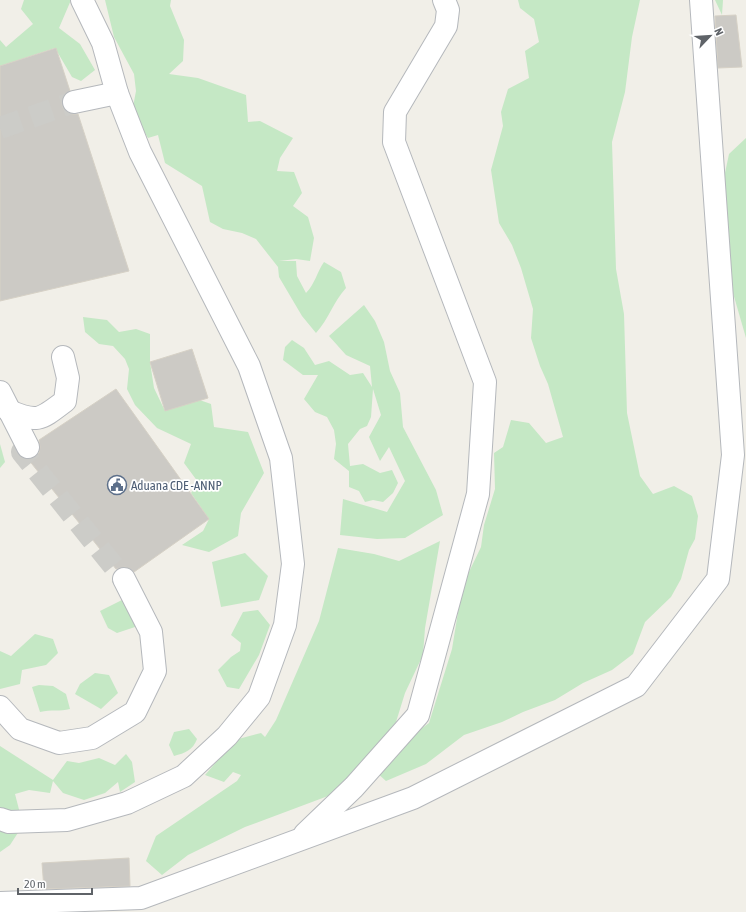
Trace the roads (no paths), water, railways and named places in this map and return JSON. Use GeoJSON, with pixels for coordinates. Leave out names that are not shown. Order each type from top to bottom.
{"type":"FeatureCollection","features":[{"type":"Feature","properties":{"kind":"lane"},"geometry":{"type":"LineString","coordinates":[[0,819],[9,822],[67,820],[128,803],[184,776],[227,736],[259,697],[285,626],[293,564],[281,458],[249,366],[140,152],[117,93],[103,43],[82,0]]}},
{"type":"Feature","properties":{"kind":"lane"},"geometry":{"type":"LineString","coordinates":[[300,840],[354,787],[418,715],[478,494],[485,382],[394,142],[395,112],[446,26],[448,10],[444,0]]}},
{"type":"Feature","properties":{"kind":"lane"},"geometry":{"type":"LineString","coordinates":[[0,903],[142,898],[413,798],[636,686],[718,579],[733,455],[701,0]]}},
{"type":"Feature","properties":{"kind":"lane"},"geometry":{"type":"LineString","coordinates":[[74,102],[117,93]]}},
{"type":"Feature","properties":{"kind":"lane"},"geometry":{"type":"LineString","coordinates":[[4,401],[30,419],[44,417],[65,401],[68,378],[63,357]]}},
{"type":"Feature","properties":{"kind":"lane"},"geometry":{"type":"LineString","coordinates":[[4,401],[28,447]]}},
{"type":"Feature","properties":{"kind":"lane"},"geometry":{"type":"LineString","coordinates":[[0,707],[20,729],[59,743],[92,738],[135,712],[155,672],[151,632],[124,579]]}},
{"type":"Feature","properties":{"kind":"tunnel"},"geometry":{"type":"LineString","coordinates":[[0,128],[74,102]]}},
{"type":"Feature","properties":{"kind":"tunnel"},"geometry":{"type":"LineString","coordinates":[[28,447],[22,452],[124,579]]}},
{"type":"Feature","properties":{"kind":"place","name":"Aduana CDE -ANNP"},"geometry":{"type":"Point","coordinates":[117,485]}}]}
